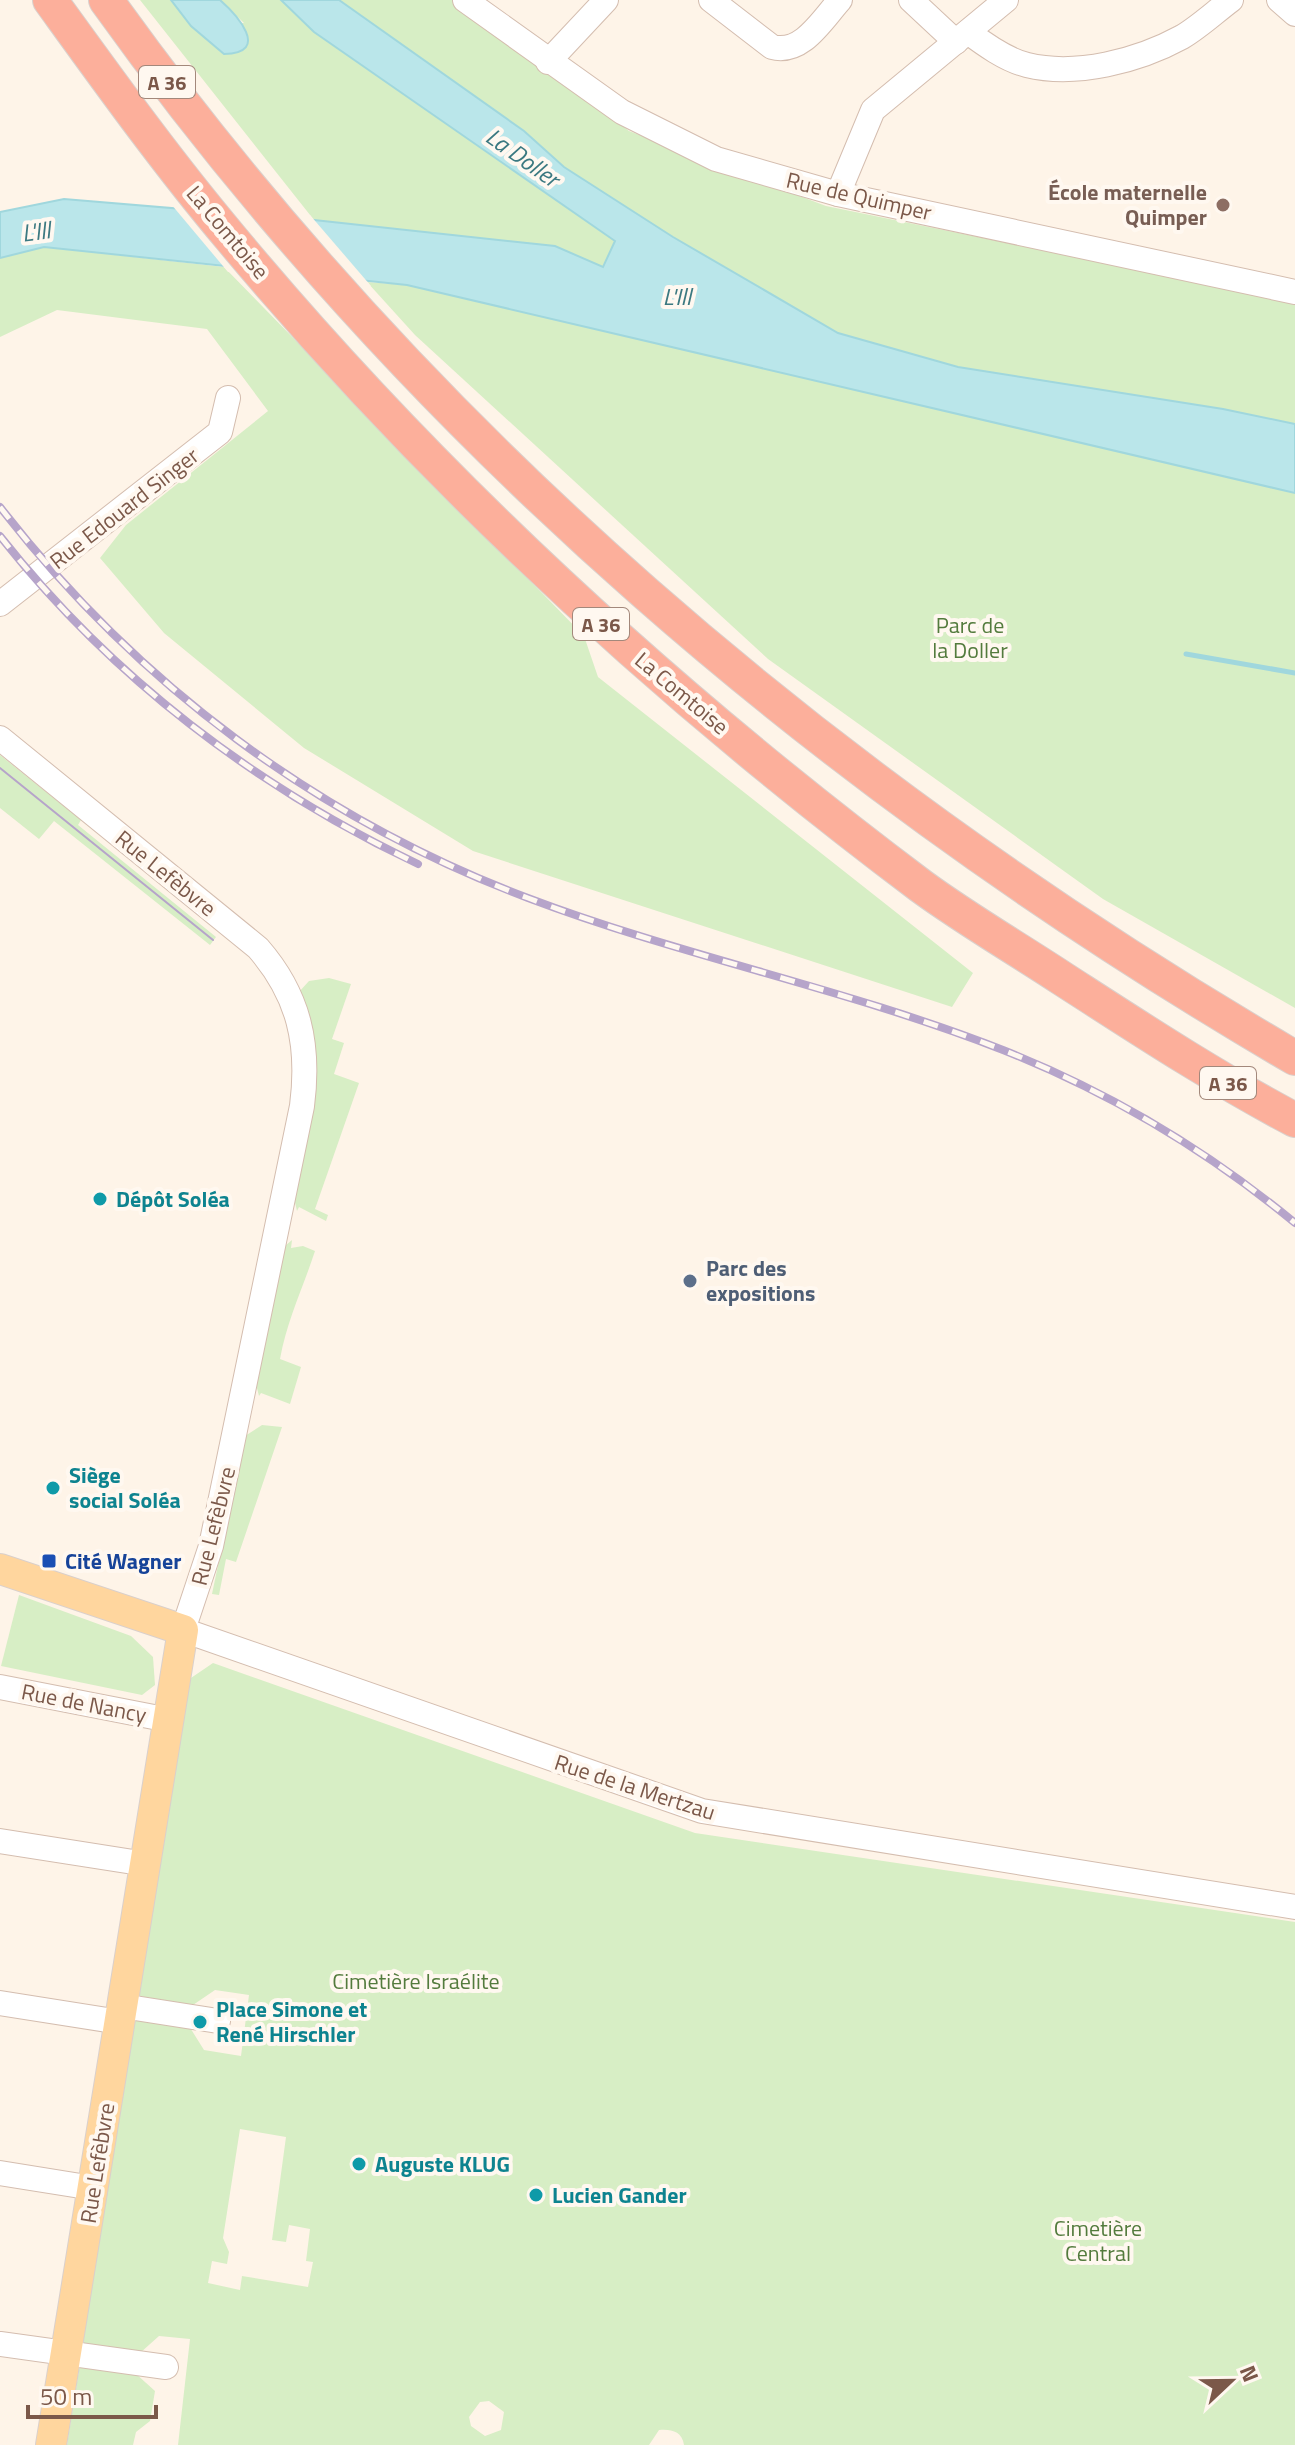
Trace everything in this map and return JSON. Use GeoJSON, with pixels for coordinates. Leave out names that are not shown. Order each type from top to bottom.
{"type":"FeatureCollection","features":[{"type":"Feature","properties":{"kind":"highway","name":"La Comtoise"},"geometry":{"type":"LineString","coordinates":[[50,0],[165,156],[308,327],[454,481],[591,616],[816,803],[925,888],[1163,1044],[1295,1120]]}},
{"type":"Feature","properties":{"kind":"highway","name":"La Comtoise"},"geometry":{"type":"LineString","coordinates":[[106,0],[293,239],[490,452],[631,583],[742,678],[856,769],[1099,938],[1295,1058]]}},
{"type":"Feature","properties":{"kind":"highway"},"geometry":{"type":"LineString","coordinates":[[1236,1024],[1295,1042]]}},
{"type":"Feature","properties":{"kind":"main road","name":"Rue de la Mertzau"},"geometry":{"type":"LineString","coordinates":[[0,1569],[183,1630]]}},
{"type":"Feature","properties":{"kind":"main road","name":"Rue Lefèbvre"},"geometry":{"type":"LineString","coordinates":[[51,2445],[183,1630]]}},
{"type":"Feature","properties":{"kind":"street","name":"Rue de Quimper"},"geometry":{"type":"LineString","coordinates":[[465,0],[622,112],[716,159],[838,194],[1295,292]]}},
{"type":"Feature","properties":{"kind":"street"},"geometry":{"type":"LineString","coordinates":[[548,62],[606,0]]}},
{"type":"Feature","properties":{"kind":"street"},"geometry":{"type":"LineString","coordinates":[[711,0],[772,47],[784,50],[798,46],[840,0]]}},
{"type":"Feature","properties":{"kind":"street"},"geometry":{"type":"LineString","coordinates":[[911,0],[962,37],[1026,65],[1066,68],[1091,66],[1159,48],[1184,36],[1231,0]]}},
{"type":"Feature","properties":{"kind":"street"},"geometry":{"type":"LineString","coordinates":[[838,194],[873,110],[1006,0]]}},
{"type":"Feature","properties":{"kind":"street"},"geometry":{"type":"LineString","coordinates":[[1279,0],[1295,14]]}},
{"type":"Feature","properties":{"kind":"street","name":"Rue Edouard Singer"},"geometry":{"type":"LineString","coordinates":[[0,604],[220,432],[228,398]]}},
{"type":"Feature","properties":{"kind":"street","name":"Rue Lefèbvre"},"geometry":{"type":"LineString","coordinates":[[0,738],[258,948],[284,981],[301,1024],[306,1062],[302,1106],[211,1546],[183,1630]]}},
{"type":"Feature","properties":{"kind":"street","name":"Rue de la Mertzau"},"geometry":{"type":"LineString","coordinates":[[183,1630],[702,1811],[1295,1907]]}},
{"type":"Feature","properties":{"kind":"street","name":"Rue de Nancy"},"geometry":{"type":"LineString","coordinates":[[0,1687],[169,1720]]}},
{"type":"Feature","properties":{"kind":"street"},"geometry":{"type":"LineString","coordinates":[[0,1841],[146,1864]]}},
{"type":"Feature","properties":{"kind":"street"},"geometry":{"type":"LineString","coordinates":[[0,2003],[218,2021]]}},
{"type":"Feature","properties":{"kind":"street"},"geometry":{"type":"LineString","coordinates":[[0,2173],[93,2188]]}},
{"type":"Feature","properties":{"kind":"street"},"geometry":{"type":"LineString","coordinates":[[0,2344],[166,2367]]}},
{"type":"Feature","properties":{"kind":"green space"},"geometry":{"type":"Polygon","coordinates":[[[140,0],[171,0],[191,26],[244,23],[220,0],[281,0],[314,32],[616,241],[602,267],[555,246],[314,220],[140,0]]]}},
{"type":"Feature","properties":{"kind":"green space"},"geometry":{"type":"Polygon","coordinates":[[[339,0],[459,0],[629,131],[826,206],[1295,302],[1295,424],[1223,409],[958,367],[838,333],[673,237],[564,167],[524,131],[339,0]]]}},
{"type":"Feature","properties":{"kind":"green space"},"geometry":{"type":"Polygon","coordinates":[[[44,247],[224,267],[584,636],[598,677],[973,973],[952,1007],[473,851],[304,748],[164,633],[100,558],[126,525],[268,411],[207,329],[57,310],[0,337],[0,258],[44,247]]]}},
{"type":"Feature","properties":{"kind":"green space","name":"Parc de la Doller"},"geometry":{"type":"Polygon","coordinates":[[[367,282],[407,285],[1295,493],[1295,1008],[1103,899],[768,659],[415,335],[367,282]]]}},
{"type":"Feature","properties":{"kind":"green space"},"geometry":{"type":"Polygon","coordinates":[[[0,755],[81,820],[78,825],[216,937],[210,945],[54,821],[39,839],[0,808],[0,755]]]}},
{"type":"Feature","properties":{"kind":"green space"},"geometry":{"type":"Polygon","coordinates":[[[329,978],[351,984],[332,1039],[344,1043],[334,1074],[359,1083],[315,1209],[328,1215],[326,1221],[299,1207],[297,1211],[294,1198],[299,992],[309,981],[329,978]]]}},
{"type":"Feature","properties":{"kind":"green space"},"geometry":{"type":"Polygon","coordinates":[[[292,1240],[291,1248],[303,1246],[315,1251],[291,1317],[280,1359],[301,1367],[290,1404],[261,1393],[259,1396],[256,1384],[285,1246],[292,1240]]]}},
{"type":"Feature","properties":{"kind":"green space"},"geometry":{"type":"Polygon","coordinates":[[[262,1425],[282,1427],[236,1562],[226,1559],[219,1595],[212,1594],[245,1436],[262,1425]]]}},
{"type":"Feature","properties":{"kind":"green space"},"geometry":{"type":"Polygon","coordinates":[[[19,1595],[131,1636],[153,1657],[155,1685],[142,1695],[1,1666],[19,1595]]]}},
{"type":"Feature","properties":{"kind":"green space"},"geometry":{"type":"Polygon","coordinates":[[[213,1663],[695,1833],[1295,1922],[1295,2445],[684,2445],[678,2434],[659,2430],[649,2445],[178,2445],[190,2339],[159,2336],[140,2353],[83,2343],[134,2018],[189,2026],[204,2050],[241,2056],[249,1995],[215,1990],[193,2005],[139,1996],[188,1680],[213,1663]],[[240,2129],[223,2238],[229,2252],[227,2264],[212,2261],[208,2283],[240,2290],[242,2276],[308,2287],[313,2262],[306,2261],[310,2229],[289,2225],[286,2242],[272,2240],[286,2137],[240,2129]],[[489,2401],[480,2402],[469,2417],[471,2426],[485,2436],[501,2430],[504,2412],[489,2401]]]}},
{"type":"Feature","properties":{"kind":"green space"},"geometry":{"type":"Polygon","coordinates":[[[80,2364],[135,2373],[155,2391],[150,2421],[136,2432],[133,2445],[67,2445],[80,2364]]]}},
{"type":"Feature","properties":{"kind":"water"},"geometry":{"type":"Polygon","coordinates":[[[171,0],[220,0],[246,32],[246,47],[224,54],[191,26],[171,0]]]}},
{"type":"Feature","properties":{"kind":"water","name":"L'Ill"},"geometry":{"type":"Polygon","coordinates":[[[281,0],[339,0],[524,131],[564,167],[673,237],[838,333],[958,367],[1223,409],[1295,424],[1295,493],[407,285],[44,247],[0,258],[0,212],[64,199],[314,220],[555,246],[603,267],[615,241],[314,32],[281,0]]]}},
{"type":"Feature","properties":{"kind":"pier"},"geometry":{"type":"Polygon","coordinates":[[[171,204],[310,215],[371,286],[228,272],[171,204]]]}},
{"type":"Feature","properties":{"kind":"waterway"},"geometry":{"type":"LineString","coordinates":[[1186,654],[1295,673]]}},
{"type":"Feature","properties":{"kind":"tram line"},"geometry":{"type":"LineString","coordinates":[[0,768],[213,940]]}},
{"type":"Feature","properties":{"kind":"railway"},"geometry":{"type":"LineString","coordinates":[[0,507],[53,571],[111,632],[172,688],[237,739],[305,786],[376,828],[451,866],[587,919],[885,1009],[1003,1050],[1081,1085],[1156,1125],[1228,1172],[1295,1223]]}},
{"type":"Feature","properties":{"kind":"railway"},"geometry":{"type":"LineString","coordinates":[[0,536],[43,588],[90,636],[190,724],[300,800],[418,864]]}},
{"type":"Feature","properties":{"kind":"place","name":"École maternelle Quimper"},"geometry":{"type":"Point","coordinates":[1223,205]}},
{"type":"Feature","properties":{"kind":"place","name":"Dépôt Soléa"},"geometry":{"type":"Point","coordinates":[100,1199]}},
{"type":"Feature","properties":{"kind":"place","name":"Parc des expositions"},"geometry":{"type":"Point","coordinates":[690,1281]}},
{"type":"Feature","properties":{"kind":"place","name":"Siège social Soléa"},"geometry":{"type":"Point","coordinates":[53,1488]}},
{"type":"Feature","properties":{"kind":"place","name":"Cité Wagner"},"geometry":{"type":"Point","coordinates":[49,1561]}},
{"type":"Feature","properties":{"kind":"place","name":"Place Simone et René Hirschler"},"geometry":{"type":"Point","coordinates":[200,2022]}},
{"type":"Feature","properties":{"kind":"place","name":"Auguste KLUG"},"geometry":{"type":"Point","coordinates":[359,2164]}},
{"type":"Feature","properties":{"kind":"place","name":"Lucien Gander"},"geometry":{"type":"Point","coordinates":[536,2195]}},
{"type":"Feature","properties":{"kind":"water label","name":"La Doller"},"geometry":{"type":"Point","coordinates":[523,157]}},
{"type":"Feature","properties":{"kind":"park label","name":"Cimetière Israélite"},"geometry":{"type":"Point","coordinates":[416,1981]}},
{"type":"Feature","properties":{"kind":"park label","name":"Cimetière Central"},"geometry":{"type":"Point","coordinates":[1098,2240]}}]}
